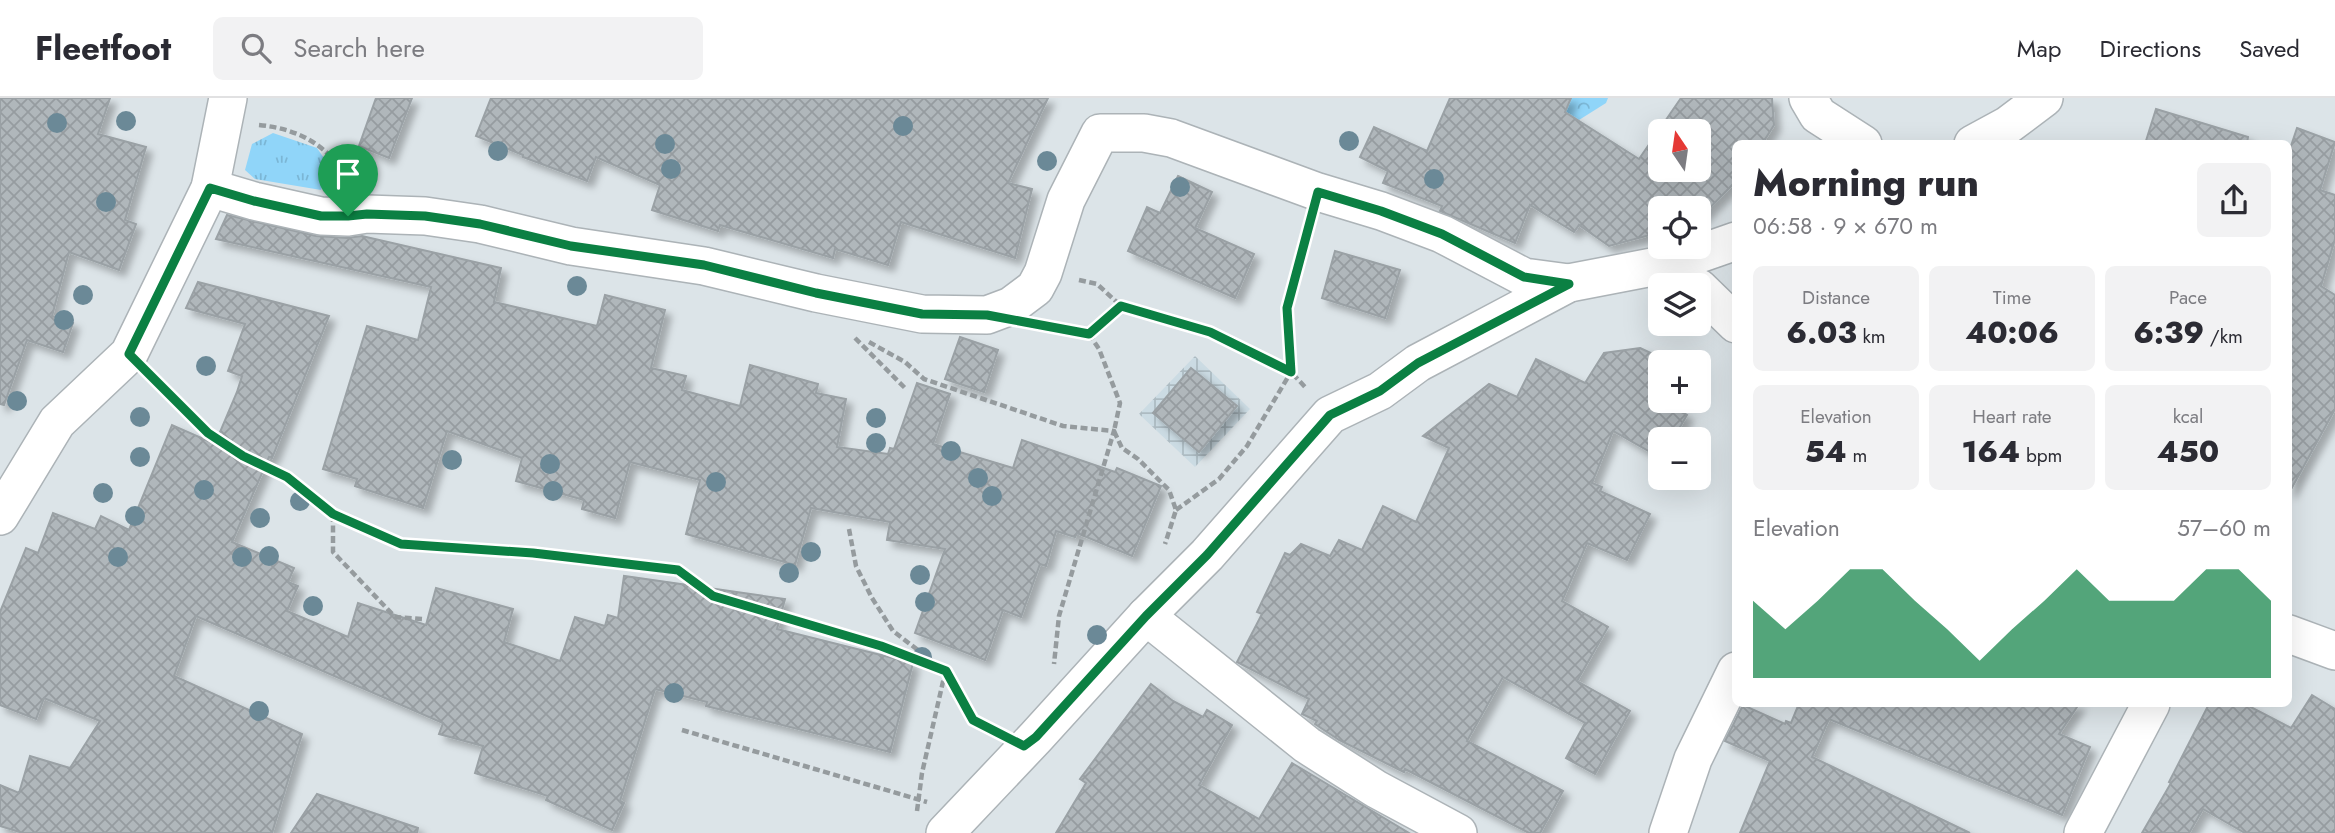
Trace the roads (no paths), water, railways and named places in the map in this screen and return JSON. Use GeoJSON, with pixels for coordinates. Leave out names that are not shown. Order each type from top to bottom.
{"type":"FeatureCollection","features":[{"type":"Feature","properties":{"kind":"street"},"geometry":{"type":"LineString","coordinates":[[0,516],[57,422],[129,354],[210,188],[229,98]]}},
{"type":"Feature","properties":{"kind":"street"},"geometry":{"type":"LineString","coordinates":[[1980,140],[2008,125],[2043,98]]}},
{"type":"Feature","properties":{"kind":"street"},"geometry":{"type":"LineString","coordinates":[[1810,119],[1855,140]]}},
{"type":"Feature","properties":{"kind":"street"},"geometry":{"type":"LineString","coordinates":[[210,188],[321,216],[425,216],[480,224],[571,246],[704,265],[816,293],[922,314],[987,315],[1011,306],[1025,297],[1044,274],[1066,200],[1100,133],[1144,133],[1171,138],[1442,234],[1524,277],[1569,284],[1648,281]]}},
{"type":"Feature","properties":{"kind":"street"},"geometry":{"type":"LineString","coordinates":[[1696,273],[1732,243]]}},
{"type":"Feature","properties":{"kind":"street"},"geometry":{"type":"LineString","coordinates":[[931,827],[974,799],[1036,737],[1146,616],[1207,555],[1330,415],[1380,391],[1418,363],[1569,284]]}},
{"type":"Feature","properties":{"kind":"street"},"geometry":{"type":"LineString","coordinates":[[1711,300],[1732,320]]}},
{"type":"Feature","properties":{"kind":"street"},"geometry":{"type":"LineString","coordinates":[[1146,616],[1307,745],[1376,789],[1458,833]]}},
{"type":"Feature","properties":{"kind":"street"},"geometry":{"type":"LineString","coordinates":[[2292,635],[2335,651]]}},
{"type":"Feature","properties":{"kind":"street"},"geometry":{"type":"LineString","coordinates":[[1668,833],[1693,759],[1732,679]]}},
{"type":"Feature","properties":{"kind":"street"},"geometry":{"type":"LineString","coordinates":[[2083,833],[2149,707]]}}]}
